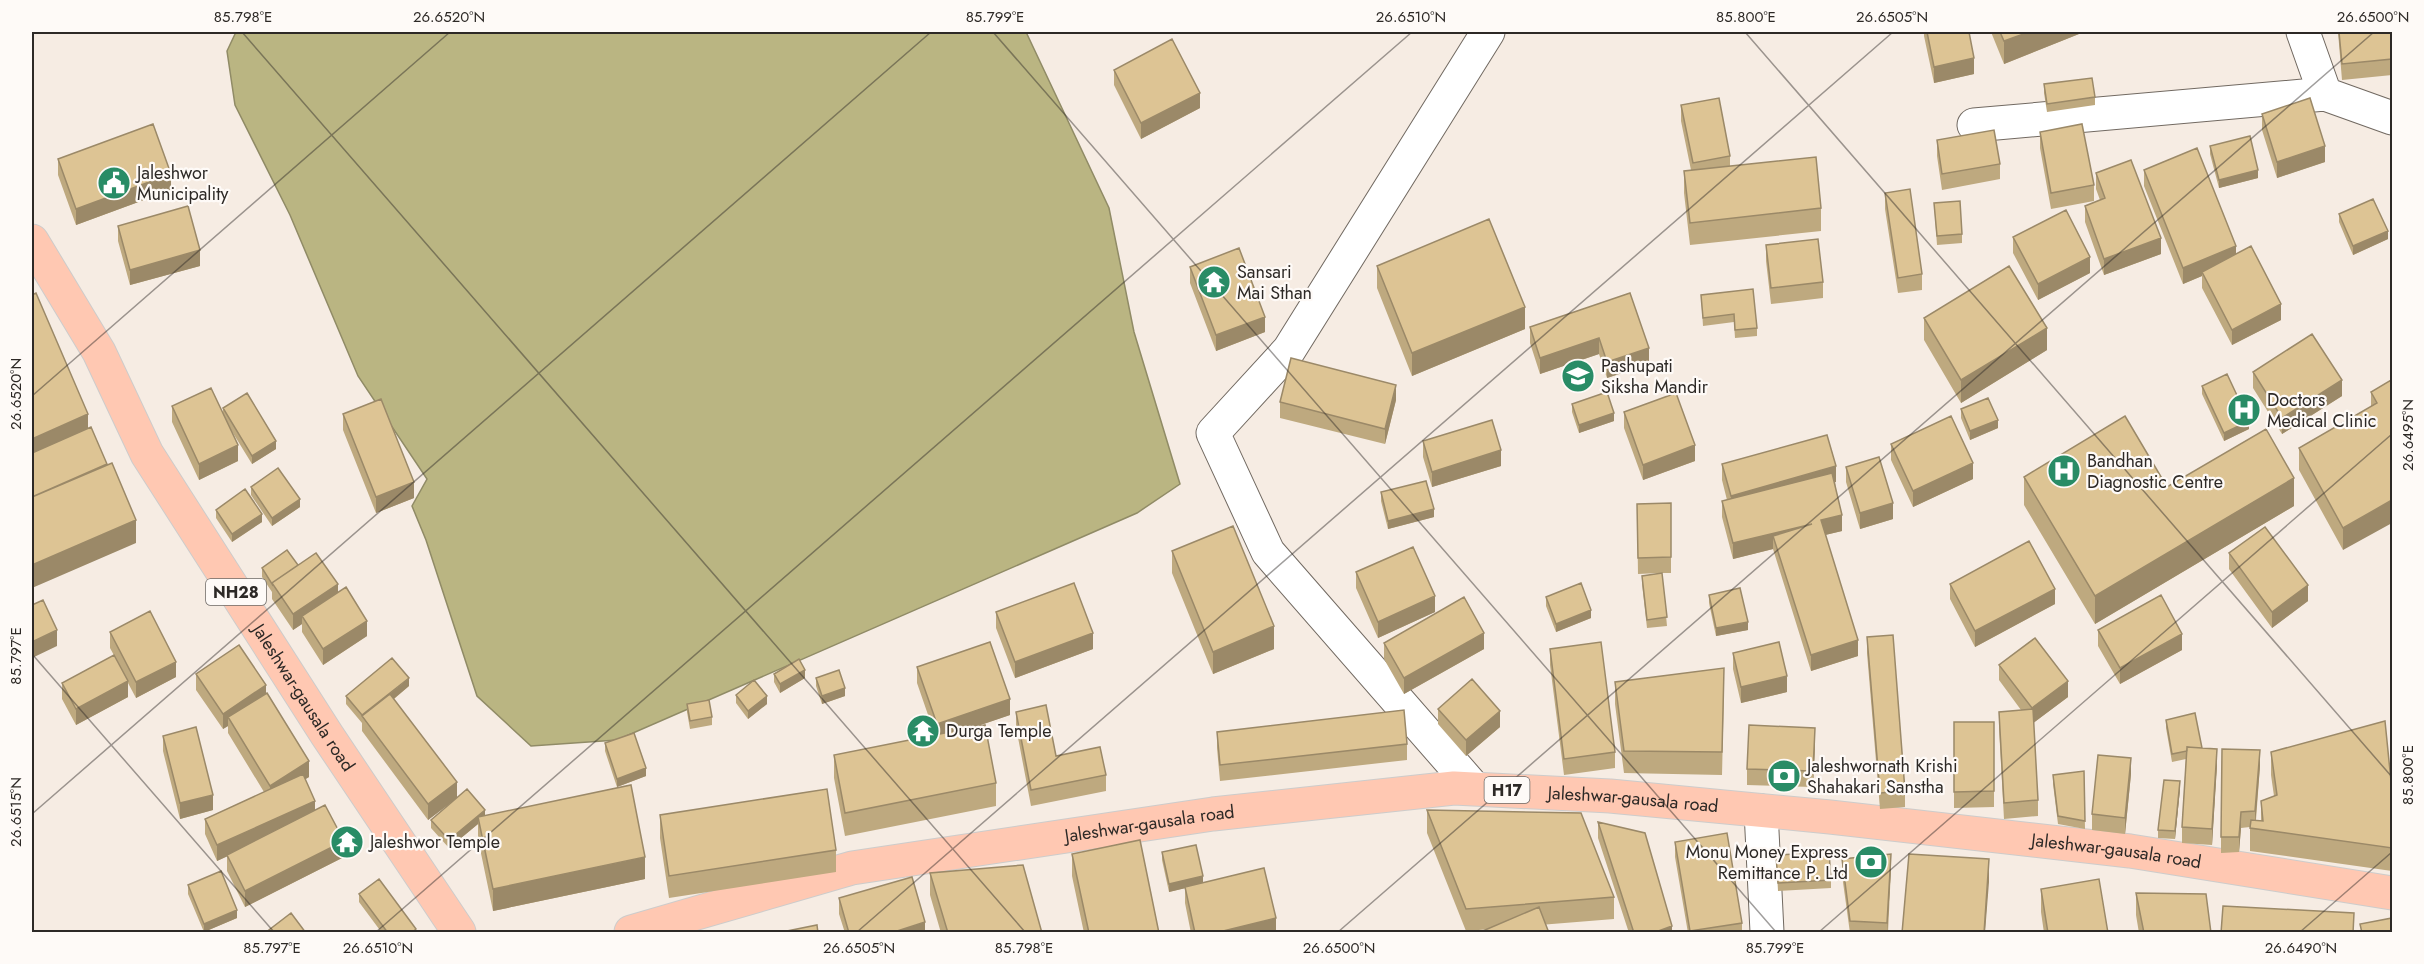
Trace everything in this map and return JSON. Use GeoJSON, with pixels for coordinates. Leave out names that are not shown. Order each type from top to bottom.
{"type":"FeatureCollection","features":[{"type":"Feature","properties":{"kind":"main road","name":"Jaleshwar-gausala road"},"geometry":{"type":"LineString","coordinates":[[32,241],[99,352],[147,454],[327,735],[459,933]]}},
{"type":"Feature","properties":{"kind":"main road","name":"Jaleshwar-gausala road"},"geometry":{"type":"LineString","coordinates":[[631,933],[852,868],[1213,814],[1454,788],[1610,796],[2130,851],[2392,893]]}},
{"type":"Feature","properties":{"kind":"street"},"geometry":{"type":"LineString","coordinates":[[1474,788],[1268,552],[1213,433],[1289,350],[1488,32]]}},
{"type":"Feature","properties":{"kind":"street"},"geometry":{"type":"LineString","coordinates":[[2303,32],[2325,94]]}},
{"type":"Feature","properties":{"kind":"street"},"geometry":{"type":"LineString","coordinates":[[1974,125],[2325,94],[2392,118]]}},
{"type":"Feature","properties":{"kind":"street"},"geometry":{"type":"LineString","coordinates":[[1761,811],[1767,933]]}},
{"type":"Feature","properties":{"kind":"shaded area"},"geometry":{"type":"Polygon","coordinates":[[[236,32],[1026,32],[1109,208],[1134,332],[1180,484],[1137,513],[617,740],[531,746],[477,696],[426,540],[412,506],[427,479],[358,376],[290,215],[235,105],[227,51],[236,32]]]}},
{"type":"Feature","properties":{"kind":"building"},"geometry":{"type":"Polygon","coordinates":[[[1927,32],[1969,32],[1974,58],[1934,67],[1927,32]]]}},
{"type":"Feature","properties":{"kind":"building"},"geometry":{"type":"Polygon","coordinates":[[[2000,32],[2029,32],[2004,41],[2000,32]]]}},
{"type":"Feature","properties":{"kind":"building"},"geometry":{"type":"Polygon","coordinates":[[[2339,32],[2392,32],[2392,59],[2342,64],[2339,32]]]}},
{"type":"Feature","properties":{"kind":"building"},"geometry":{"type":"Polygon","coordinates":[[[1172,39],[1200,93],[1141,123],[1114,70],[1172,39]]]}},
{"type":"Feature","properties":{"kind":"building"},"geometry":{"type":"Polygon","coordinates":[[[2092,78],[2095,97],[2047,104],[2044,84],[2092,78]]]}},
{"type":"Feature","properties":{"kind":"building"},"geometry":{"type":"Polygon","coordinates":[[[1719,98],[1730,156],[1693,163],[1681,105],[1719,98]]]}},
{"type":"Feature","properties":{"kind":"building"},"geometry":{"type":"Polygon","coordinates":[[[2310,98],[2325,146],[2277,162],[2262,114],[2310,98]]]}},
{"type":"Feature","properties":{"kind":"building","name":"Jaleshwor Municipality"},"geometry":{"type":"Polygon","coordinates":[[[153,124],[171,174],[76,209],[58,159],[153,124]]]}},
{"type":"Feature","properties":{"kind":"building"},"geometry":{"type":"Polygon","coordinates":[[[2082,124],[2094,185],[2051,193],[2040,132],[2082,124]]]}},
{"type":"Feature","properties":{"kind":"building"},"geometry":{"type":"Polygon","coordinates":[[[1994,130],[2000,164],[1942,174],[1937,140],[1994,130]]]}},
{"type":"Feature","properties":{"kind":"building"},"geometry":{"type":"Polygon","coordinates":[[[2250,136],[2258,170],[2219,180],[2210,146],[2250,136]]]}},
{"type":"Feature","properties":{"kind":"building"},"geometry":{"type":"Polygon","coordinates":[[[2197,148],[2236,246],[2183,268],[2144,170],[2197,148]]]}},
{"type":"Feature","properties":{"kind":"building"},"geometry":{"type":"Polygon","coordinates":[[[1816,157],[1821,208],[1690,223],[1684,171],[1816,157]]]}},
{"type":"Feature","properties":{"kind":"building"},"geometry":{"type":"Polygon","coordinates":[[[2131,160],[2161,238],[2104,259],[2085,206],[2105,198],[2096,173],[2131,160]]]}},
{"type":"Feature","properties":{"kind":"building"},"geometry":{"type":"Polygon","coordinates":[[[1910,189],[1922,274],[1898,278],[1885,193],[1910,189]]]}},
{"type":"Feature","properties":{"kind":"building"},"geometry":{"type":"Polygon","coordinates":[[[2373,199],[2388,231],[2353,246],[2339,214],[2373,199]]]}},
{"type":"Feature","properties":{"kind":"building"},"geometry":{"type":"Polygon","coordinates":[[[1960,201],[1962,234],[1937,236],[1934,203],[1960,201]]]}},
{"type":"Feature","properties":{"kind":"building"},"geometry":{"type":"Polygon","coordinates":[[[188,206],[200,250],[130,270],[118,226],[188,206]]]}},
{"type":"Feature","properties":{"kind":"building"},"geometry":{"type":"Polygon","coordinates":[[[2066,210],[2090,257],[2038,284],[2013,237],[2066,210]]]}},
{"type":"Feature","properties":{"kind":"building"},"geometry":{"type":"Polygon","coordinates":[[[1489,219],[1525,307],[1412,353],[1377,266],[1489,219]]]}},
{"type":"Feature","properties":{"kind":"building"},"geometry":{"type":"Polygon","coordinates":[[[1818,239],[1823,282],[1771,288],[1766,245],[1818,239]]]}},
{"type":"Feature","properties":{"kind":"building"},"geometry":{"type":"Polygon","coordinates":[[[2251,246],[2281,304],[2232,330],[2202,272],[2251,246]]]}},
{"type":"Feature","properties":{"kind":"building"},"geometry":{"type":"Polygon","coordinates":[[[1239,248],[1265,317],[1216,335],[1190,267],[1239,248]]]}},
{"type":"Feature","properties":{"kind":"building"},"geometry":{"type":"Polygon","coordinates":[[[2009,266],[2047,328],[1961,380],[1924,318],[2009,266]]]}},
{"type":"Feature","properties":{"kind":"building"},"geometry":{"type":"Polygon","coordinates":[[[1753,289],[1757,328],[1735,330],[1734,314],[1703,318],[1701,295],[1753,289]]]}},
{"type":"Feature","properties":{"kind":"building"},"geometry":{"type":"Polygon","coordinates":[[[36,293],[88,414],[32,439],[32,295],[36,293]]]}},
{"type":"Feature","properties":{"kind":"building"},"geometry":{"type":"Polygon","coordinates":[[[1630,293],[1649,348],[1607,362],[1599,338],[1540,358],[1530,327],[1630,293]]]}},
{"type":"Feature","properties":{"kind":"building"},"geometry":{"type":"Polygon","coordinates":[[[2312,334],[2342,380],[2282,418],[2253,372],[2312,334]]]}},
{"type":"Feature","properties":{"kind":"building"},"geometry":{"type":"Polygon","coordinates":[[[1291,358],[1396,385],[1385,429],[1280,402],[1291,358]]]}},
{"type":"Feature","properties":{"kind":"building"},"geometry":{"type":"Polygon","coordinates":[[[2227,374],[2249,421],[2224,433],[2202,386],[2227,374]]]}},
{"type":"Feature","properties":{"kind":"building"},"geometry":{"type":"Polygon","coordinates":[[[2391,380],[2392,500],[2343,528],[2299,448],[2377,403],[2371,392],[2391,380]]]}},
{"type":"Feature","properties":{"kind":"building"},"geometry":{"type":"Polygon","coordinates":[[[211,388],[238,445],[199,464],[172,406],[211,388]]]}},
{"type":"Feature","properties":{"kind":"building"},"geometry":{"type":"Polygon","coordinates":[[[1607,392],[1614,413],[1579,425],[1572,404],[1607,392]]]}},
{"type":"Feature","properties":{"kind":"building"},"geometry":{"type":"Polygon","coordinates":[[[247,393],[276,441],[252,456],[223,408],[247,393]]]}},
{"type":"Feature","properties":{"kind":"building"},"geometry":{"type":"Polygon","coordinates":[[[1676,393],[1695,445],[1643,465],[1624,412],[1676,393]]]}},
{"type":"Feature","properties":{"kind":"building"},"geometry":{"type":"Polygon","coordinates":[[[1988,398],[1998,420],[1970,431],[1961,409],[1988,398]]]}},
{"type":"Feature","properties":{"kind":"building"},"geometry":{"type":"Polygon","coordinates":[[[381,399],[414,482],[376,497],[343,414],[381,399]]]}},
{"type":"Feature","properties":{"kind":"building"},"geometry":{"type":"Polygon","coordinates":[[[1951,416],[1973,463],[1913,491],[1891,444],[1951,416]]]}},
{"type":"Feature","properties":{"kind":"building"},"geometry":{"type":"Polygon","coordinates":[[[2125,416],[2167,487],[2266,429],[2294,478],[2095,596],[2024,477],[2125,416]]]}},
{"type":"Feature","properties":{"kind":"building"},"geometry":{"type":"Polygon","coordinates":[[[1492,420],[1501,450],[1432,472],[1423,441],[1492,420]]]}},
{"type":"Feature","properties":{"kind":"building"},"geometry":{"type":"Polygon","coordinates":[[[91,427],[107,464],[32,497],[32,453],[91,427]]]}},
{"type":"Feature","properties":{"kind":"building"},"geometry":{"type":"Polygon","coordinates":[[[1827,435],[1836,466],[1731,496],[1722,464],[1827,435]]]}},
{"type":"Feature","properties":{"kind":"building"},"geometry":{"type":"Polygon","coordinates":[[[1879,457],[1893,503],[1860,513],[1846,467],[1879,457]]]}},
{"type":"Feature","properties":{"kind":"building"},"geometry":{"type":"Polygon","coordinates":[[[112,463],[136,520],[32,565],[32,497],[112,463]]]}},
{"type":"Feature","properties":{"kind":"building"},"geometry":{"type":"Polygon","coordinates":[[[278,468],[300,499],[272,518],[251,487],[278,468]]]}},
{"type":"Feature","properties":{"kind":"building"},"geometry":{"type":"Polygon","coordinates":[[[1832,473],[1842,515],[1821,520],[1858,640],[1811,655],[1773,536],[1812,524],[1733,543],[1722,501],[1832,473]]]}},
{"type":"Feature","properties":{"kind":"building"},"geometry":{"type":"Polygon","coordinates":[[[1426,481],[1434,509],[1388,521],[1381,492],[1426,481]]]}},
{"type":"Feature","properties":{"kind":"building"},"geometry":{"type":"Polygon","coordinates":[[[245,489],[262,514],[232,534],[216,510],[245,489]]]}},
{"type":"Feature","properties":{"kind":"building"},"geometry":{"type":"Polygon","coordinates":[[[1671,503],[1671,557],[1638,558],[1637,504],[1671,503]]]}},
{"type":"Feature","properties":{"kind":"building"},"geometry":{"type":"Polygon","coordinates":[[[1233,526],[1274,626],[1213,652],[1172,551],[1233,526]]]}},
{"type":"Feature","properties":{"kind":"building"},"geometry":{"type":"Polygon","coordinates":[[[2265,527],[2308,585],[2272,612],[2229,553],[2265,527]]]}},
{"type":"Feature","properties":{"kind":"building"},"geometry":{"type":"Polygon","coordinates":[[[2029,541],[2055,589],[1975,631],[1950,584],[2029,541]]]}},
{"type":"Feature","properties":{"kind":"building"},"geometry":{"type":"Polygon","coordinates":[[[1413,547],[1435,596],[1378,622],[1356,572],[1413,547]]]}},
{"type":"Feature","properties":{"kind":"building"},"geometry":{"type":"Polygon","coordinates":[[[287,550],[298,565],[272,584],[262,568],[287,550]]]}},
{"type":"Feature","properties":{"kind":"building"},"geometry":{"type":"Polygon","coordinates":[[[316,553],[338,584],[293,614],[272,583],[316,553]]]}},
{"type":"Feature","properties":{"kind":"building"},"geometry":{"type":"Polygon","coordinates":[[[1662,573],[1667,617],[1647,620],[1642,576],[1662,573]]]}},
{"type":"Feature","properties":{"kind":"building"},"geometry":{"type":"Polygon","coordinates":[[[1074,583],[1093,633],[1015,662],[996,612],[1074,583]]]}},
{"type":"Feature","properties":{"kind":"building"},"geometry":{"type":"Polygon","coordinates":[[[1581,583],[1591,610],[1556,624],[1546,597],[1581,583]]]}},
{"type":"Feature","properties":{"kind":"building"},"geometry":{"type":"Polygon","coordinates":[[[346,587],[367,621],[323,649],[302,616],[346,587]]]}},
{"type":"Feature","properties":{"kind":"building"},"geometry":{"type":"Polygon","coordinates":[[[1740,588],[1748,622],[1716,628],[1709,595],[1740,588]]]}},
{"type":"Feature","properties":{"kind":"building"},"geometry":{"type":"Polygon","coordinates":[[[2161,595],[2182,634],[2120,668],[2098,630],[2161,595]]]}},
{"type":"Feature","properties":{"kind":"building"},"geometry":{"type":"Polygon","coordinates":[[[1464,597],[1484,633],[1404,678],[1384,643],[1464,597]]]}},
{"type":"Feature","properties":{"kind":"building"},"geometry":{"type":"Polygon","coordinates":[[[43,600],[57,630],[32,642],[32,605],[43,600]]]}},
{"type":"Feature","properties":{"kind":"building"},"geometry":{"type":"Polygon","coordinates":[[[150,611],[176,662],[136,682],[110,632],[150,611]]]}},
{"type":"Feature","properties":{"kind":"building"},"geometry":{"type":"Polygon","coordinates":[[[1893,635],[1905,791],[1880,793],[1867,637],[1893,635]]]}},
{"type":"Feature","properties":{"kind":"building"},"geometry":{"type":"Polygon","coordinates":[[[2035,638],[2068,681],[2032,708],[1999,665],[2035,638]]]}},
{"type":"Feature","properties":{"kind":"building"},"geometry":{"type":"Polygon","coordinates":[[[990,642],[1010,699],[937,724],[917,667],[990,642]]]}},
{"type":"Feature","properties":{"kind":"building"},"geometry":{"type":"Polygon","coordinates":[[[1601,642],[1615,752],[1564,759],[1550,649],[1601,642]]]}},
{"type":"Feature","properties":{"kind":"building"},"geometry":{"type":"Polygon","coordinates":[[[1779,642],[1787,676],[1741,687],[1733,653],[1779,642]]]}},
{"type":"Feature","properties":{"kind":"building"},"geometry":{"type":"Polygon","coordinates":[[[239,645],[266,685],[223,714],[196,674],[239,645]]]}},
{"type":"Feature","properties":{"kind":"building"},"geometry":{"type":"Polygon","coordinates":[[[114,655],[128,681],[76,709],[62,683],[114,655]]]}},
{"type":"Feature","properties":{"kind":"building"},"geometry":{"type":"Polygon","coordinates":[[[392,658],[409,678],[362,715],[346,696],[392,658]]]}},
{"type":"Feature","properties":{"kind":"building"},"geometry":{"type":"Polygon","coordinates":[[[799,659],[805,670],[780,684],[774,674],[799,659]]]}},
{"type":"Feature","properties":{"kind":"building"},"geometry":{"type":"Polygon","coordinates":[[[1724,668],[1722,752],[1624,751],[1615,682],[1724,668]]]}},
{"type":"Feature","properties":{"kind":"building"},"geometry":{"type":"Polygon","coordinates":[[[839,670],[845,688],[822,696],[816,678],[839,670]]]}},
{"type":"Feature","properties":{"kind":"building"},"geometry":{"type":"Polygon","coordinates":[[[1472,679],[1500,711],[1466,740],[1438,709],[1472,679]]]}},
{"type":"Feature","properties":{"kind":"building"},"geometry":{"type":"Polygon","coordinates":[[[754,680],[767,696],[748,711],[736,695],[754,680]]]}},
{"type":"Feature","properties":{"kind":"building"},"geometry":{"type":"Polygon","coordinates":[[[267,693],[309,761],[270,786],[228,717],[267,693]]]}},
{"type":"Feature","properties":{"kind":"building"},"geometry":{"type":"Polygon","coordinates":[[[390,694],[457,782],[428,804],[362,716],[390,694]]]}},
{"type":"Feature","properties":{"kind":"building"},"geometry":{"type":"Polygon","coordinates":[[[709,700],[712,717],[690,721],[687,704],[709,700]]]}},
{"type":"Feature","properties":{"kind":"building"},"geometry":{"type":"Polygon","coordinates":[[[1046,705],[1056,756],[1100,747],[1106,775],[1031,790],[1016,712],[1046,705]]]}},
{"type":"Feature","properties":{"kind":"building"},"geometry":{"type":"Polygon","coordinates":[[[2033,709],[2038,800],[2004,803],[1999,712],[2033,709]]]}},
{"type":"Feature","properties":{"kind":"building"},"geometry":{"type":"Polygon","coordinates":[[[1404,710],[1407,744],[1220,765],[1217,732],[1404,710]]]}},
{"type":"Feature","properties":{"kind":"building"},"geometry":{"type":"Polygon","coordinates":[[[2195,713],[2202,748],[2187,747],[2187,751],[2172,754],[2166,720],[2195,713]]]}},
{"type":"Feature","properties":{"kind":"building"},"geometry":{"type":"Polygon","coordinates":[[[2385,721],[2392,791],[2392,848],[2250,828],[2251,820],[2263,821],[2261,801],[2277,795],[2271,752],[2385,721]]]}},
{"type":"Feature","properties":{"kind":"building"},"geometry":{"type":"Polygon","coordinates":[[[1954,722],[1994,722],[1994,791],[1954,792],[1954,722]]]}},
{"type":"Feature","properties":{"kind":"building"},"geometry":{"type":"Polygon","coordinates":[[[985,725],[996,783],[845,813],[834,755],[985,725]]]}},
{"type":"Feature","properties":{"kind":"building"},"geometry":{"type":"Polygon","coordinates":[[[1749,725],[1815,728],[1813,771],[1747,769],[1749,725]]]}},
{"type":"Feature","properties":{"kind":"building"},"geometry":{"type":"Polygon","coordinates":[[[196,727],[213,795],[180,803],[163,736],[196,727]]]}},
{"type":"Feature","properties":{"kind":"building"},"geometry":{"type":"Polygon","coordinates":[[[634,733],[646,768],[617,779],[605,743],[634,733]]]}},
{"type":"Feature","properties":{"kind":"building"},"geometry":{"type":"Polygon","coordinates":[[[2187,747],[2217,749],[2212,829],[2182,827],[2187,747]]]}},
{"type":"Feature","properties":{"kind":"building"},"geometry":{"type":"Polygon","coordinates":[[[2222,749],[2260,750],[2255,811],[2241,812],[2239,837],[2221,837],[2222,749]]]}},
{"type":"Feature","properties":{"kind":"building"},"geometry":{"type":"Polygon","coordinates":[[[2098,755],[2131,758],[2125,818],[2092,814],[2098,755]]]}},
{"type":"Feature","properties":{"kind":"building"},"geometry":{"type":"Polygon","coordinates":[[[2084,771],[2085,821],[2058,816],[2053,775],[2084,771]]]}},
{"type":"Feature","properties":{"kind":"building"},"geometry":{"type":"Polygon","coordinates":[[[303,774],[315,801],[217,845],[205,819],[303,774]]]}},
{"type":"Feature","properties":{"kind":"building"},"geometry":{"type":"Polygon","coordinates":[[[2164,780],[2180,781],[2175,831],[2158,830],[2164,780]]]}},
{"type":"Feature","properties":{"kind":"building"},"geometry":{"type":"Polygon","coordinates":[[[631,785],[645,857],[493,889],[478,817],[631,785]]]}},
{"type":"Feature","properties":{"kind":"building"},"geometry":{"type":"Polygon","coordinates":[[[467,789],[485,810],[449,840],[431,820],[467,789]]]}},
{"type":"Feature","properties":{"kind":"building"},"geometry":{"type":"Polygon","coordinates":[[[827,789],[836,850],[669,876],[660,815],[827,789]]]}},
{"type":"Feature","properties":{"kind":"building"},"geometry":{"type":"Polygon","coordinates":[[[325,805],[344,841],[245,891],[227,855],[325,805]]]}},
{"type":"Feature","properties":{"kind":"building"},"geometry":{"type":"Polygon","coordinates":[[[1427,810],[1581,813],[1614,897],[1466,909],[1427,810]]]}},
{"type":"Feature","properties":{"kind":"building"},"geometry":{"type":"Polygon","coordinates":[[[1598,822],[1645,833],[1672,926],[1653,933],[1634,933],[1598,822]]]}},
{"type":"Feature","properties":{"kind":"building"},"geometry":{"type":"Polygon","coordinates":[[[1727,833],[1742,923],[1690,931],[1675,842],[1727,833]]]}},
{"type":"Feature","properties":{"kind":"building"},"geometry":{"type":"Polygon","coordinates":[[[1140,840],[1159,933],[1089,933],[1072,854],[1140,840]]]}},
{"type":"Feature","properties":{"kind":"building"},"geometry":{"type":"Polygon","coordinates":[[[1196,845],[1203,876],[1169,884],[1162,852],[1196,845]]]}},
{"type":"Feature","properties":{"kind":"building"},"geometry":{"type":"Polygon","coordinates":[[[1829,852],[1831,880],[1778,883],[1776,855],[1829,852]]]}},
{"type":"Feature","properties":{"kind":"building"},"geometry":{"type":"Polygon","coordinates":[[[1891,854],[1887,923],[1850,921],[1842,859],[1891,854]]]}},
{"type":"Feature","properties":{"kind":"building"},"geometry":{"type":"Polygon","coordinates":[[[1909,854],[1989,859],[1984,933],[1902,933],[1909,854]]]}},
{"type":"Feature","properties":{"kind":"building"},"geometry":{"type":"Polygon","coordinates":[[[1023,865],[1042,933],[948,933],[930,873],[1023,865]]]}},
{"type":"Feature","properties":{"kind":"building"},"geometry":{"type":"Polygon","coordinates":[[[1264,868],[1276,918],[1215,933],[1195,933],[1185,887],[1264,868]]]}},
{"type":"Feature","properties":{"kind":"building"},"geometry":{"type":"Polygon","coordinates":[[[221,871],[237,910],[204,924],[188,885],[221,871]]]}},
{"type":"Feature","properties":{"kind":"building"},"geometry":{"type":"Polygon","coordinates":[[[912,877],[925,922],[891,933],[849,933],[839,898],[912,877]]]}},
{"type":"Feature","properties":{"kind":"building"},"geometry":{"type":"Polygon","coordinates":[[[379,879],[416,929],[412,933],[388,933],[359,894],[379,879]]]}},
{"type":"Feature","properties":{"kind":"building"},"geometry":{"type":"Polygon","coordinates":[[[2099,879],[2108,933],[2048,933],[2041,889],[2099,879]]]}},
{"type":"Feature","properties":{"kind":"building"},"geometry":{"type":"Polygon","coordinates":[[[2136,893],[2206,894],[2211,933],[2144,933],[2136,893]]]}},
{"type":"Feature","properties":{"kind":"building"},"geometry":{"type":"Polygon","coordinates":[[[2223,906],[2354,913],[2353,933],[2221,933],[2223,906]]]}},
{"type":"Feature","properties":{"kind":"building"},"geometry":{"type":"Polygon","coordinates":[[[1539,907],[1549,933],[1478,933],[1539,907]]]}},
{"type":"Feature","properties":{"kind":"building"},"geometry":{"type":"Polygon","coordinates":[[[291,913],[306,933],[265,933],[291,913]]]}},
{"type":"Feature","properties":{"kind":"building"},"geometry":{"type":"Polygon","coordinates":[[[2392,918],[2392,933],[2362,933],[2360,924],[2392,918]]]}},
{"type":"Feature","properties":{"kind":"building"},"geometry":{"type":"Polygon","coordinates":[[[817,925],[818,933],[777,933],[817,925]]]}},
{"type":"Feature","properties":{"kind":"place","name":"Jaleshwor Municipality"},"geometry":{"type":"Point","coordinates":[114,183]}},
{"type":"Feature","properties":{"kind":"place","name":"Sansari Mai Sthan"},"geometry":{"type":"Point","coordinates":[1214,282]}},
{"type":"Feature","properties":{"kind":"place","name":"Pashupati Siksha Mandir"},"geometry":{"type":"Point","coordinates":[1578,376]}},
{"type":"Feature","properties":{"kind":"place","name":"Doctors Medical Clinic"},"geometry":{"type":"Point","coordinates":[2244,410]}},
{"type":"Feature","properties":{"kind":"place","name":"Bandhan Diagnostic Centre"},"geometry":{"type":"Point","coordinates":[2064,471]}},
{"type":"Feature","properties":{"kind":"place","name":"Durga Temple"},"geometry":{"type":"Point","coordinates":[923,731]}},
{"type":"Feature","properties":{"kind":"place","name":"Jaleshwornath Krishi Shahakari Sanstha"},"geometry":{"type":"Point","coordinates":[1784,776]}},
{"type":"Feature","properties":{"kind":"place","name":"Jaleshwor Temple"},"geometry":{"type":"Point","coordinates":[347,842]}},
{"type":"Feature","properties":{"kind":"place","name":"Monu Money Express Remittance P. Ltd"},"geometry":{"type":"Point","coordinates":[1871,862]}}]}
